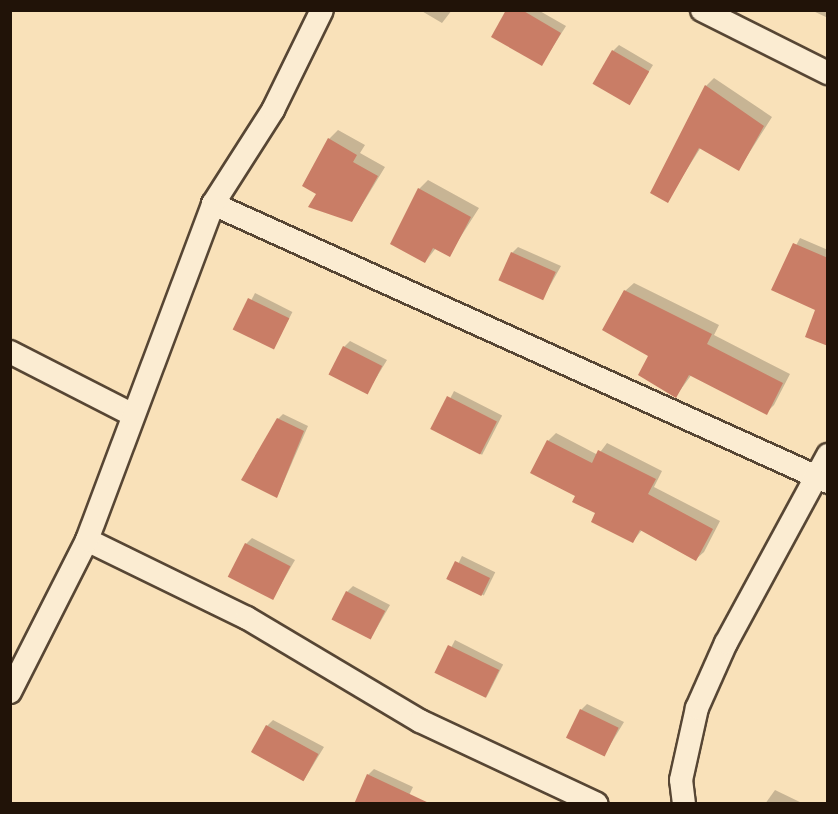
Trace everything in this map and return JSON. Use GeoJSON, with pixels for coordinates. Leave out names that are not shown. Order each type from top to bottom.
{"type":"FeatureCollection","features":[{"type":"Feature","properties":{"kind":"street"},"geometry":{"type":"LineString","coordinates":[[10,692],[87,540],[213,204],[273,110],[322,10]]}},
{"type":"Feature","properties":{"kind":"street"},"geometry":{"type":"LineString","coordinates":[[702,10],[828,73]]}},
{"type":"Feature","properties":{"kind":"street"},"geometry":{"type":"LineString","coordinates":[[213,204],[822,479]]}},
{"type":"Feature","properties":{"kind":"street"},"geometry":{"type":"LineString","coordinates":[[10,352],[133,415]]}},
{"type":"Feature","properties":{"kind":"street"},"geometry":{"type":"LineString","coordinates":[[684,804],[681,780],[697,708],[822,479],[828,455]]}},
{"type":"Feature","properties":{"kind":"street"},"geometry":{"type":"LineString","coordinates":[[87,540],[247,618],[420,721],[597,804]]}},
{"type":"Feature","properties":{"kind":"building"},"geometry":{"type":"Polygon","coordinates":[[[506,10],[522,10],[561,33],[542,66],[491,37],[506,10]]]}},
{"type":"Feature","properties":{"kind":"building"},"geometry":{"type":"Polygon","coordinates":[[[612,50],[649,72],[630,105],[592,84],[612,50]]]}},
{"type":"Feature","properties":{"kind":"building"},"geometry":{"type":"Polygon","coordinates":[[[705,85],[764,126],[739,171],[699,148],[668,203],[650,193],[705,85]]]}},
{"type":"Feature","properties":{"kind":"building"},"geometry":{"type":"Polygon","coordinates":[[[328,138],[357,155],[353,162],[378,176],[352,222],[308,207],[316,194],[302,186],[328,138]]]}},
{"type":"Feature","properties":{"kind":"building"},"geometry":{"type":"Polygon","coordinates":[[[418,188],[471,217],[450,257],[433,248],[425,263],[390,244],[418,188]]]}},
{"type":"Feature","properties":{"kind":"building"},"geometry":{"type":"Polygon","coordinates":[[[793,243],[828,258],[828,346],[805,337],[815,310],[771,290],[793,243]]]}},
{"type":"Feature","properties":{"kind":"building"},"geometry":{"type":"Polygon","coordinates":[[[511,252],[556,272],[543,300],[498,280],[511,252]]]}},
{"type":"Feature","properties":{"kind":"building"},"geometry":{"type":"Polygon","coordinates":[[[624,290],[712,334],[707,344],[783,383],[767,415],[689,375],[676,398],[638,375],[648,356],[602,330],[624,290]]]}},
{"type":"Feature","properties":{"kind":"building"},"geometry":{"type":"Polygon","coordinates":[[[248,298],[289,318],[274,350],[233,329],[248,298]]]}},
{"type":"Feature","properties":{"kind":"building"},"geometry":{"type":"Polygon","coordinates":[[[343,346],[382,366],[368,394],[328,375],[343,346]]]}},
{"type":"Feature","properties":{"kind":"building"},"geometry":{"type":"Polygon","coordinates":[[[447,396],[497,421],[480,454],[430,429],[447,396]]]}},
{"type":"Feature","properties":{"kind":"building"},"geometry":{"type":"Polygon","coordinates":[[[277,418],[304,431],[277,498],[241,480],[277,418]]]}},
{"type":"Feature","properties":{"kind":"building"},"geometry":{"type":"Polygon","coordinates":[[[547,440],[592,463],[598,450],[656,479],[648,494],[713,529],[696,561],[640,530],[633,543],[591,522],[595,513],[572,502],[575,496],[530,473],[547,440]]]}},
{"type":"Feature","properties":{"kind":"building"},"geometry":{"type":"Polygon","coordinates":[[[245,543],[290,566],[273,600],[228,577],[245,543]]]}},
{"type":"Feature","properties":{"kind":"building"},"geometry":{"type":"Polygon","coordinates":[[[455,561],[490,578],[481,596],[446,579],[455,561]]]}},
{"type":"Feature","properties":{"kind":"building"},"geometry":{"type":"Polygon","coordinates":[[[346,591],[385,611],[371,639],[331,620],[346,591]]]}},
{"type":"Feature","properties":{"kind":"building"},"geometry":{"type":"Polygon","coordinates":[[[448,645],[499,670],[486,698],[434,673],[448,645]]]}},
{"type":"Feature","properties":{"kind":"building"},"geometry":{"type":"Polygon","coordinates":[[[580,709],[619,728],[605,757],[566,738],[580,709]]]}},
{"type":"Feature","properties":{"kind":"building"},"geometry":{"type":"Polygon","coordinates":[[[266,725],[318,754],[303,781],[251,752],[266,725]]]}},
{"type":"Feature","properties":{"kind":"building"},"geometry":{"type":"Polygon","coordinates":[[[367,774],[431,804],[354,804],[367,774]]]}}]}
